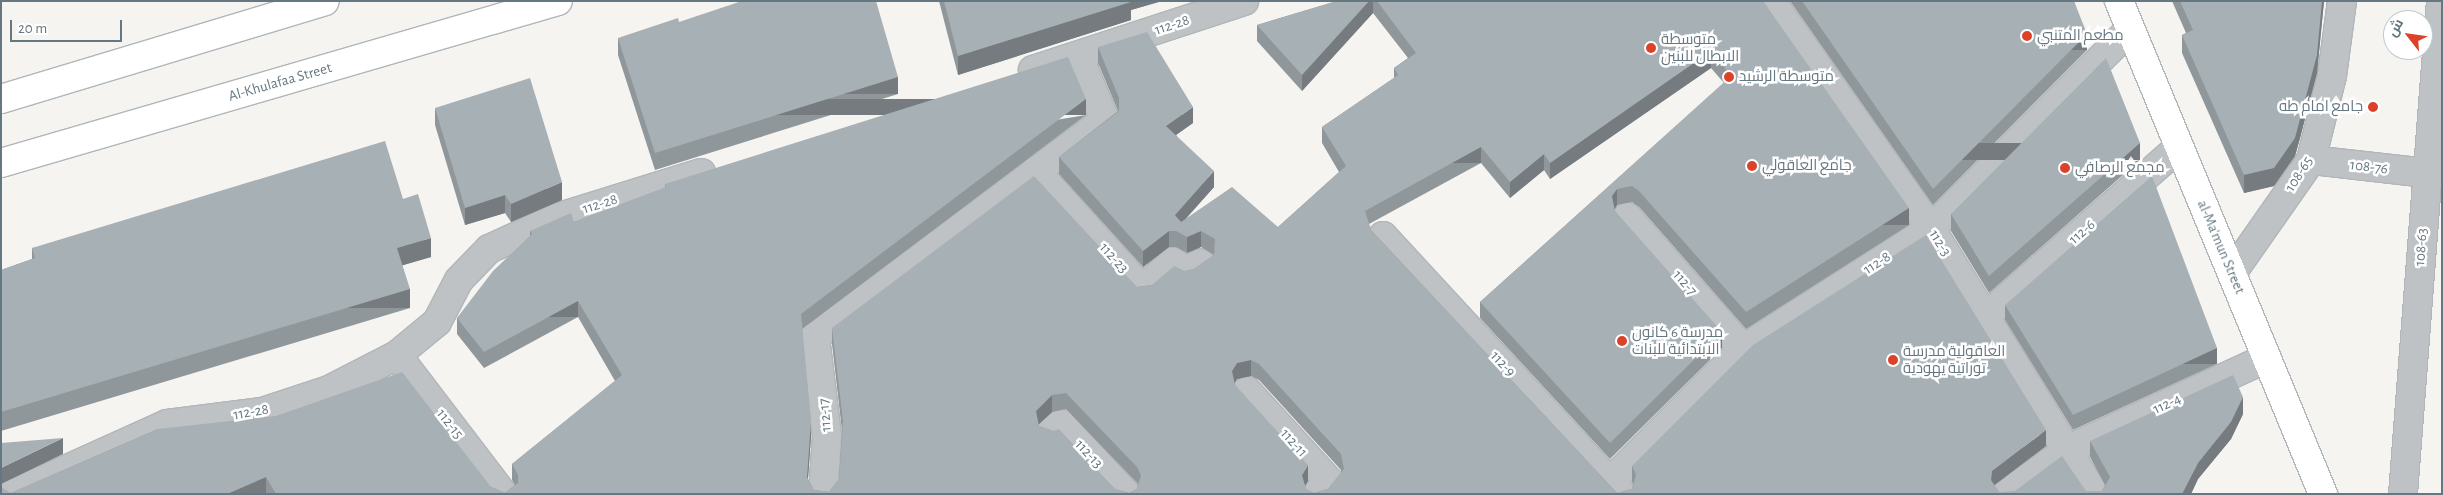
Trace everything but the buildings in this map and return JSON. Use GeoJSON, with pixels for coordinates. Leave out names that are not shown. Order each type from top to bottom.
{"type":"FeatureCollection","features":[{"type":"Feature","properties":{"kind":"main road"},"geometry":{"type":"LineString","coordinates":[[1,99],[325,1]]}},
{"type":"Feature","properties":{"kind":"main road","name":"Al-Khulafaa Street"},"geometry":{"type":"LineString","coordinates":[[1,162],[558,1]]}},
{"type":"Feature","properties":{"kind":"main road","name":"al-Ma'mun Street"},"geometry":{"type":"LineString","coordinates":[[2119,1],[2323,494]]}},
{"type":"Feature","properties":{"kind":"lane","name":"112-28"},"geometry":{"type":"LineString","coordinates":[[1012,76],[1244,1]]}},
{"type":"Feature","properties":{"kind":"lane","name":"112-3"},"geometry":{"type":"LineString","coordinates":[[1771,1],[1932,229],[2094,494]]}},
{"type":"Feature","properties":{"kind":"lane","name":"108-65"},"geometry":{"type":"LineString","coordinates":[[2232,273],[2311,160],[2332,76],[2342,1]]}},
{"type":"Feature","properties":{"kind":"lane","name":"108-63"},"geometry":{"type":"LineString","coordinates":[[2403,494],[2440,1]]}},
{"type":"Feature","properties":{"kind":"lane","name":"112-8"},"geometry":{"type":"LineString","coordinates":[[1616,488],[1743,349],[1932,229],[2130,29]]}},
{"type":"Feature","properties":{"kind":"lane"},"geometry":{"type":"LineString","coordinates":[[1036,171],[1105,120],[1078,56]]}},
{"type":"Feature","properties":{"kind":"lane","name":"112-6"},"geometry":{"type":"LineString","coordinates":[[1985,317],[2179,147]]}},
{"type":"Feature","properties":{"kind":"lane","name":"108-76"},"geometry":{"type":"LineString","coordinates":[[2311,160],[2426,173]]}},
{"type":"Feature","properties":{"kind":"lane","name":"112-28"},"geometry":{"type":"LineString","coordinates":[[12,494],[167,424],[262,412],[329,390],[397,355],[437,322],[459,280],[489,249],[559,217],[729,164]]}},
{"type":"Feature","properties":{"kind":"lane","name":"112-23"},"geometry":{"type":"LineString","coordinates":[[1036,171],[1142,289],[1173,262],[1186,272],[1201,263]]}},
{"type":"Feature","properties":{"kind":"lane","name":"112-17"},"geometry":{"type":"LineString","coordinates":[[823,494],[827,436],[815,337],[1036,171]]}},
{"type":"Feature","properties":{"kind":"lane","name":"112-7"},"geometry":{"type":"LineString","coordinates":[[1627,217],[1743,349]]}},
{"type":"Feature","properties":{"kind":"lane","name":"112-9"},"geometry":{"type":"LineString","coordinates":[[1383,236],[1616,488]]}},
{"type":"Feature","properties":{"kind":"lane","name":"112-15"},"geometry":{"type":"LineString","coordinates":[[397,355],[503,494]]}},
{"type":"Feature","properties":{"kind":"lane","name":"112-4"},"geometry":{"type":"LineString","coordinates":[[2006,494],[2067,450],[2267,358]]}},
{"type":"Feature","properties":{"kind":"lane","name":"112-11"},"geometry":{"type":"LineString","coordinates":[[1247,391],[1329,481],[1317,494]]}},
{"type":"Feature","properties":{"kind":"lane","name":"112-13"},"geometry":{"type":"LineString","coordinates":[[1051,432],[1061,424],[1126,494]]}},
{"type":"Feature","properties":{"kind":"place","name":"مطعم المتنبي"},"geometry":{"type":"Point","coordinates":[2027,36]}},
{"type":"Feature","properties":{"kind":"place","name":"متوسطة الابطال للبنين"},"geometry":{"type":"Point","coordinates":[1651,48]}},
{"type":"Feature","properties":{"kind":"place","name":"متوسطة الرشيد"},"geometry":{"type":"Point","coordinates":[1729,77]}},
{"type":"Feature","properties":{"kind":"place","name":"جامع امام طه"},"geometry":{"type":"Point","coordinates":[2373,107]}},
{"type":"Feature","properties":{"kind":"place","name":"جامع العاقولي"},"geometry":{"type":"Point","coordinates":[1752,166]}},
{"type":"Feature","properties":{"kind":"place","name":"مجمع الرصافي"},"geometry":{"type":"Point","coordinates":[2065,168]}},
{"type":"Feature","properties":{"kind":"place","name":"مدرسة 6 كانون الابتدائية للبنات"},"geometry":{"type":"Point","coordinates":[1622,341]}},
{"type":"Feature","properties":{"kind":"place","name":"العاقولية مدرسة توراتية يهودية"},"geometry":{"type":"Point","coordinates":[1893,360]}}]}
